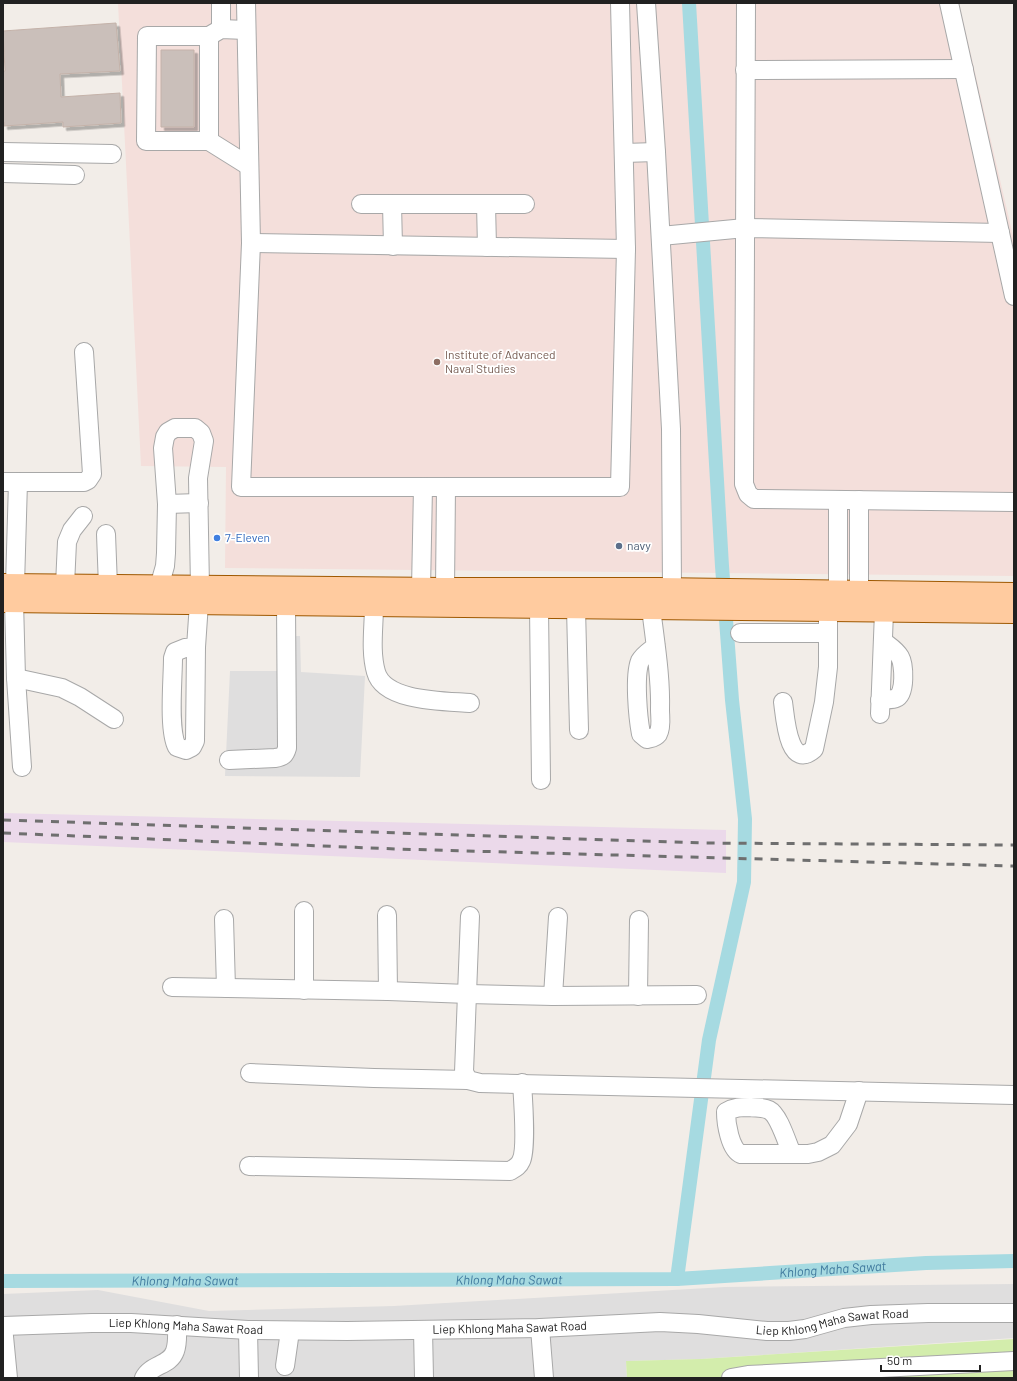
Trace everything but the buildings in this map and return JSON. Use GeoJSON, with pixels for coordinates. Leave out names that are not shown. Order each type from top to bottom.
{"type":"FeatureCollection","features":[{"type":"Feature","properties":{"kind":"main road"},"geometry":{"type":"LineString","coordinates":[[9,593],[65,585],[159,587],[199,595],[286,604],[576,608],[651,608],[704,599],[845,604],[1014,594]]}},
{"type":"Feature","properties":{"kind":"main road"},"geometry":{"type":"LineString","coordinates":[[9,593],[199,595],[420,589],[672,590],[704,599]]}},
{"type":"Feature","properties":{"kind":"main road"},"geometry":{"type":"LineString","coordinates":[[845,604],[884,612],[1014,612]]}},
{"type":"Feature","properties":{"kind":"street"},"geometry":{"type":"LineString","coordinates":[[209,141],[215,33],[221,3]]}},
{"type":"Feature","properties":{"kind":"street"},"geometry":{"type":"LineString","coordinates":[[246,3],[251,243],[241,487],[620,487],[626,249],[620,3]]}},
{"type":"Feature","properties":{"kind":"street"},"geometry":{"type":"LineString","coordinates":[[646,3],[656,152],[665,235],[671,429],[672,590]]}},
{"type":"Feature","properties":{"kind":"street"},"geometry":{"type":"LineString","coordinates":[[746,3],[740,229],[744,484],[748,494],[754,499],[1014,502]]}},
{"type":"Feature","properties":{"kind":"street"},"geometry":{"type":"LineString","coordinates":[[949,3],[1014,296]]}},
{"type":"Feature","properties":{"kind":"street"},"geometry":{"type":"LineString","coordinates":[[246,30],[147,36],[146,141],[209,141],[249,166]]}},
{"type":"Feature","properties":{"kind":"street"},"geometry":{"type":"LineString","coordinates":[[621,40],[649,39]]}},
{"type":"Feature","properties":{"kind":"street"},"geometry":{"type":"LineString","coordinates":[[745,70],[964,70]]}},
{"type":"Feature","properties":{"kind":"street"},"geometry":{"type":"LineString","coordinates":[[3,152],[112,154]]}},
{"type":"Feature","properties":{"kind":"street"},"geometry":{"type":"LineString","coordinates":[[624,153],[656,152]]}},
{"type":"Feature","properties":{"kind":"street"},"geometry":{"type":"LineString","coordinates":[[3,173],[75,175]]}},
{"type":"Feature","properties":{"kind":"street"},"geometry":{"type":"LineString","coordinates":[[361,204],[525,204]]}},
{"type":"Feature","properties":{"kind":"street"},"geometry":{"type":"LineString","coordinates":[[392,204],[393,246]]}},
{"type":"Feature","properties":{"kind":"street"},"geometry":{"type":"LineString","coordinates":[[486,204],[487,247]]}},
{"type":"Feature","properties":{"kind":"street"},"geometry":{"type":"LineString","coordinates":[[665,235],[740,229],[1000,232]]}},
{"type":"Feature","properties":{"kind":"street"},"geometry":{"type":"LineString","coordinates":[[251,243],[626,249]]}},
{"type":"Feature","properties":{"kind":"street"},"geometry":{"type":"LineString","coordinates":[[22,767],[12,685],[9,593],[10,482],[84,482],[91,477],[84,352]]}},
{"type":"Feature","properties":{"kind":"street"},"geometry":{"type":"LineString","coordinates":[[159,587],[165,566],[166,553],[167,504],[163,448],[165,437],[168,432],[175,428],[195,428],[201,433],[204,441],[198,478],[199,595],[196,647],[195,741],[192,747],[186,750],[177,747],[173,740],[173,658],[175,652],[180,649],[196,647]]}},
{"type":"Feature","properties":{"kind":"street"},"geometry":{"type":"LineString","coordinates":[[420,589],[423,487]]}},
{"type":"Feature","properties":{"kind":"street"},"geometry":{"type":"LineString","coordinates":[[445,589],[446,487]]}},
{"type":"Feature","properties":{"kind":"street"},"geometry":{"type":"LineString","coordinates":[[838,500],[845,604]]}},
{"type":"Feature","properties":{"kind":"street"},"geometry":{"type":"LineString","coordinates":[[783,702],[788,735],[794,750],[802,754],[810,753],[814,749],[824,702],[828,667],[828,634],[845,604],[859,500]]}},
{"type":"Feature","properties":{"kind":"street"},"geometry":{"type":"LineString","coordinates":[[167,504],[199,503]]}},
{"type":"Feature","properties":{"kind":"street"},"geometry":{"type":"LineString","coordinates":[[65,585],[67,542],[72,530],[83,516]]}},
{"type":"Feature","properties":{"kind":"street"},"geometry":{"type":"LineString","coordinates":[[106,534],[108,586]]}},
{"type":"Feature","properties":{"kind":"street"},"geometry":{"type":"LineString","coordinates":[[229,760],[275,758],[282,757],[285,754],[287,748],[286,604]]}},
{"type":"Feature","properties":{"kind":"street"},"geometry":{"type":"LineString","coordinates":[[374,605],[373,658],[376,673],[381,683],[394,691],[416,698],[470,703]]}},
{"type":"Feature","properties":{"kind":"street"},"geometry":{"type":"LineString","coordinates":[[539,607],[542,780]]}},
{"type":"Feature","properties":{"kind":"street"},"geometry":{"type":"LineString","coordinates":[[576,608],[579,730]]}},
{"type":"Feature","properties":{"kind":"street"},"geometry":{"type":"LineString","coordinates":[[651,608],[656,646]]}},
{"type":"Feature","properties":{"kind":"street"},"geometry":{"type":"LineString","coordinates":[[880,707],[897,698],[901,694],[904,681],[900,657],[896,651],[884,642],[884,612]]}},
{"type":"Feature","properties":{"kind":"street"},"geometry":{"type":"LineString","coordinates":[[740,633],[828,634]]}},
{"type":"Feature","properties":{"kind":"street"},"geometry":{"type":"LineString","coordinates":[[12,685],[62,688],[80,697],[114,719]]}},
{"type":"Feature","properties":{"kind":"street"},"geometry":{"type":"LineString","coordinates":[[304,911],[304,990]]}},
{"type":"Feature","properties":{"kind":"street"},"geometry":{"type":"LineString","coordinates":[[387,915],[388,991]]}},
{"type":"Feature","properties":{"kind":"street"},"geometry":{"type":"LineString","coordinates":[[468,1080],[464,1072],[470,916]]}},
{"type":"Feature","properties":{"kind":"street"},"geometry":{"type":"LineString","coordinates":[[553,996],[558,917]]}},
{"type":"Feature","properties":{"kind":"street"},"geometry":{"type":"LineString","coordinates":[[224,919],[226,988]]}},
{"type":"Feature","properties":{"kind":"street"},"geometry":{"type":"LineString","coordinates":[[638,996],[639,920]]}},
{"type":"Feature","properties":{"kind":"street"},"geometry":{"type":"LineString","coordinates":[[172,987],[553,996],[697,995]]}},
{"type":"Feature","properties":{"kind":"street"},"geometry":{"type":"LineString","coordinates":[[250,1073],[468,1080],[480,1083],[1014,1095]]}},
{"type":"Feature","properties":{"kind":"street"},"geometry":{"type":"LineString","coordinates":[[249,1166],[510,1171],[518,1167],[522,1160],[524,1142],[522,1083]]}},
{"type":"Feature","properties":{"kind":"street"},"geometry":{"type":"LineString","coordinates":[[792,1154],[818,1152],[832,1145],[848,1124],[859,1091]]}},
{"type":"Feature","properties":{"kind":"street","name":"Liep Khlong Maha Sawat Road"},"geometry":{"type":"LineString","coordinates":[[3,1326],[92,1323],[177,1325],[248,1330],[290,1331],[540,1328],[660,1322],[698,1324],[767,1332],[805,1329],[844,1318],[928,1313],[1014,1313]]}},
{"type":"Feature","properties":{"kind":"street"},"geometry":{"type":"LineString","coordinates":[[144,1378],[153,1368],[167,1362],[173,1356],[176,1349],[177,1325]]}},
{"type":"Feature","properties":{"kind":"street"},"geometry":{"type":"LineString","coordinates":[[3,1326],[8,1378]]}},
{"type":"Feature","properties":{"kind":"street"},"geometry":{"type":"LineString","coordinates":[[540,1328],[544,1378]]}},
{"type":"Feature","properties":{"kind":"street"},"geometry":{"type":"LineString","coordinates":[[248,1330],[249,1378]]}},
{"type":"Feature","properties":{"kind":"street"},"geometry":{"type":"LineString","coordinates":[[423,1330],[424,1378]]}},
{"type":"Feature","properties":{"kind":"street"},"geometry":{"type":"LineString","coordinates":[[285,1366],[290,1331]]}},
{"type":"Feature","properties":{"kind":"street"},"geometry":{"type":"LineString","coordinates":[[731,1378],[748,1375],[1014,1361]]}},
{"type":"Feature","properties":{"kind":"shaded area"},"geometry":{"type":"Polygon","coordinates":[[[118,3],[959,3],[1014,240],[1014,576],[225,568],[226,467],[141,466],[118,3]]]}},
{"type":"Feature","properties":{"kind":"shaded area"},"geometry":{"type":"Polygon","coordinates":[[[279,636],[300,636],[301,672],[365,676],[360,777],[225,776],[230,671],[278,671],[279,636]]]}},
{"type":"Feature","properties":{"kind":"shaded area"},"geometry":{"type":"Polygon","coordinates":[[[3,813],[726,830],[726,873],[3,842],[3,813]]]}},
{"type":"Feature","properties":{"kind":"shaded area"},"geometry":{"type":"Polygon","coordinates":[[[1014,1284],[1014,1338],[701,1359],[626,1361],[627,1378],[3,1378],[3,1294],[98,1290],[209,1311],[394,1306],[725,1287],[1014,1284]]]}},
{"type":"Feature","properties":{"kind":"green space"},"geometry":{"type":"Polygon","coordinates":[[[1014,1339],[1014,1378],[627,1378],[626,1361],[701,1359],[1014,1339]]]}},
{"type":"Feature","properties":{"kind":"waterway"},"geometry":{"type":"LineString","coordinates":[[677,1279],[709,1040],[744,882],[745,819],[732,700],[722,566],[689,3]]}},
{"type":"Feature","properties":{"kind":"waterway","name":"Khlong Maha Sawat"},"geometry":{"type":"LineString","coordinates":[[3,1281],[677,1279],[926,1263],[1014,1261]]}},
{"type":"Feature","properties":{"kind":"railway"},"geometry":{"type":"LineString","coordinates":[[3,820],[703,843],[1014,845]]}},
{"type":"Feature","properties":{"kind":"railway"},"geometry":{"type":"LineString","coordinates":[[3,833],[396,849],[1014,866]]}},
{"type":"Feature","properties":{"kind":"place","name":"Institute of Advanced Naval Studies"},"geometry":{"type":"Point","coordinates":[437,362]}},
{"type":"Feature","properties":{"kind":"place","name":"7-Eleven"},"geometry":{"type":"Point","coordinates":[217,538]}},
{"type":"Feature","properties":{"kind":"place","name":"navy"},"geometry":{"type":"Point","coordinates":[619,546]}}]}
